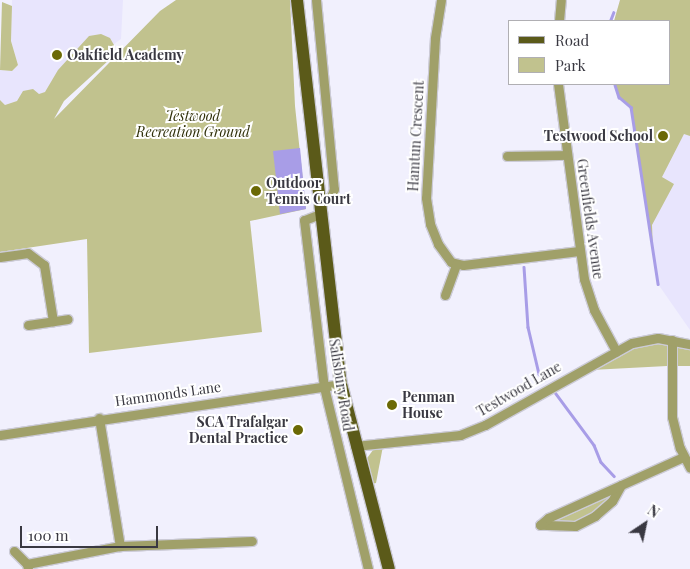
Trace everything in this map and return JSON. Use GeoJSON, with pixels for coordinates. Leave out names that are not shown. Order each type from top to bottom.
{"type":"FeatureCollection","features":[{"type":"Feature","properties":{"kind":"main road","name":"Salisbury Road"},"geometry":{"type":"LineString","coordinates":[[298,0],[320,214],[341,384],[355,446],[389,569]]}},
{"type":"Feature","properties":{"kind":"street"},"geometry":{"type":"LineString","coordinates":[[316,0],[334,189],[331,198],[319,200]]}},
{"type":"Feature","properties":{"kind":"street","name":"Hamtun Crescent"},"geometry":{"type":"LineString","coordinates":[[441,0],[435,38],[426,204],[436,241],[447,257],[456,264]]}},
{"type":"Feature","properties":{"kind":"street"},"geometry":{"type":"LineString","coordinates":[[559,20],[561,0]]}},
{"type":"Feature","properties":{"kind":"street","name":"Greenfields Avenue"},"geometry":{"type":"LineString","coordinates":[[558,85],[579,251],[592,306],[616,351]]}},
{"type":"Feature","properties":{"kind":"street"},"geometry":{"type":"LineString","coordinates":[[506,156],[567,155]]}},
{"type":"Feature","properties":{"kind":"street","name":"Salisbury Road"},"geometry":{"type":"LineString","coordinates":[[320,214],[304,220],[324,387],[368,569]]}},
{"type":"Feature","properties":{"kind":"street"},"geometry":{"type":"LineString","coordinates":[[445,295],[456,264],[472,265],[579,251]]}},
{"type":"Feature","properties":{"kind":"street"},"geometry":{"type":"LineString","coordinates":[[0,257],[28,253],[44,265],[53,321]]}},
{"type":"Feature","properties":{"kind":"street"},"geometry":{"type":"LineString","coordinates":[[28,324],[68,319]]}},
{"type":"Feature","properties":{"kind":"street","name":"Testwood Lane"},"geometry":{"type":"LineString","coordinates":[[355,446],[449,438],[471,432],[616,351],[646,339],[672,340],[690,344]]}},
{"type":"Feature","properties":{"kind":"street"},"geometry":{"type":"LineString","coordinates":[[672,340],[672,412],[683,457],[690,468]]}},
{"type":"Feature","properties":{"kind":"street","name":"Hammonds Lane"},"geometry":{"type":"LineString","coordinates":[[0,435],[99,418],[341,384]]}},
{"type":"Feature","properties":{"kind":"street"},"geometry":{"type":"LineString","coordinates":[[99,418],[120,546]]}},
{"type":"Feature","properties":{"kind":"street"},"geometry":{"type":"LineString","coordinates":[[621,485],[612,501],[589,520],[576,526],[540,525],[548,518],[621,485],[683,457]]}},
{"type":"Feature","properties":{"kind":"street"},"geometry":{"type":"LineString","coordinates":[[14,551],[28,566],[120,546],[252,541]]}},
{"type":"Feature","properties":{"kind":"shaded area","name":"Oakfield Academy"},"geometry":{"type":"Polygon","coordinates":[[[12,0],[123,0],[121,39],[50,91],[5,105],[0,100],[0,70],[12,71],[18,65],[11,41],[12,0]]]}},
{"type":"Feature","properties":{"kind":"shaded area","name":"Testwood School"},"geometry":{"type":"Polygon","coordinates":[[[620,0],[690,0],[690,330],[658,284],[631,107],[619,97],[615,85],[670,85],[670,20],[614,20],[620,0]]]}},
{"type":"Feature","properties":{"kind":"shaded area"},"geometry":{"type":"Polygon","coordinates":[[[300,148],[306,209],[280,214],[273,151],[300,148]]]}},
{"type":"Feature","properties":{"kind":"green space","name":"Testwood Recreation Ground"},"geometry":{"type":"Polygon","coordinates":[[[176,0],[290,0],[295,106],[306,209],[250,221],[262,332],[89,353],[87,239],[0,252],[0,100],[5,105],[17,101],[23,91],[33,89],[39,94],[45,92],[58,70],[89,36],[101,34],[110,38],[114,45],[109,60],[64,101],[54,119],[160,11],[176,0]]]}},
{"type":"Feature","properties":{"kind":"green space","name":"Testwood School"},"geometry":{"type":"Polygon","coordinates":[[[620,0],[690,0],[690,136],[684,134],[662,177],[674,184],[652,225],[653,251],[631,107],[619,97],[615,85],[670,85],[670,20],[614,20],[620,0]]]}},
{"type":"Feature","properties":{"kind":"green space"},"geometry":{"type":"Polygon","coordinates":[[[2,2],[12,6],[11,41],[18,65],[12,71],[0,70],[2,2]]]}},
{"type":"Feature","properties":{"kind":"green space"},"geometry":{"type":"Polygon","coordinates":[[[655,343],[667,345],[667,366],[591,370],[628,349],[655,343]]]}},
{"type":"Feature","properties":{"kind":"green space"},"geometry":{"type":"Polygon","coordinates":[[[677,346],[690,350],[690,366],[676,366],[677,346]]]}},
{"type":"Feature","properties":{"kind":"green space"},"geometry":{"type":"Polygon","coordinates":[[[383,446],[376,483],[372,484],[365,461],[373,450],[383,446]]]}},
{"type":"Feature","properties":{"kind":"green space"},"geometry":{"type":"Polygon","coordinates":[[[608,494],[612,497],[600,509],[577,523],[553,525],[551,520],[608,494]]]}},
{"type":"Feature","properties":{"kind":"waterway"},"geometry":{"type":"LineString","coordinates":[[610,20],[613,13]]}},
{"type":"Feature","properties":{"kind":"waterway"},"geometry":{"type":"LineString","coordinates":[[615,85],[619,97],[631,107],[658,284]]}},
{"type":"Feature","properties":{"kind":"waterway"},"geometry":{"type":"LineString","coordinates":[[524,267],[528,327],[539,374],[545,380]]}},
{"type":"Feature","properties":{"kind":"waterway"},"geometry":{"type":"LineString","coordinates":[[554,391],[594,445],[601,462],[614,476]]}},
{"type":"Feature","properties":{"kind":"place","name":"Oakfield Academy"},"geometry":{"type":"Point","coordinates":[57,55]}},
{"type":"Feature","properties":{"kind":"place","name":"Testwood School"},"geometry":{"type":"Point","coordinates":[663,136]}},
{"type":"Feature","properties":{"kind":"place","name":"Outdoor Tennis Court"},"geometry":{"type":"Point","coordinates":[256,191]}},
{"type":"Feature","properties":{"kind":"place","name":"Penman House"},"geometry":{"type":"Point","coordinates":[392,405]}},
{"type":"Feature","properties":{"kind":"place","name":"SCA Trafalgar Dental Practice"},"geometry":{"type":"Point","coordinates":[298,430]}}]}
